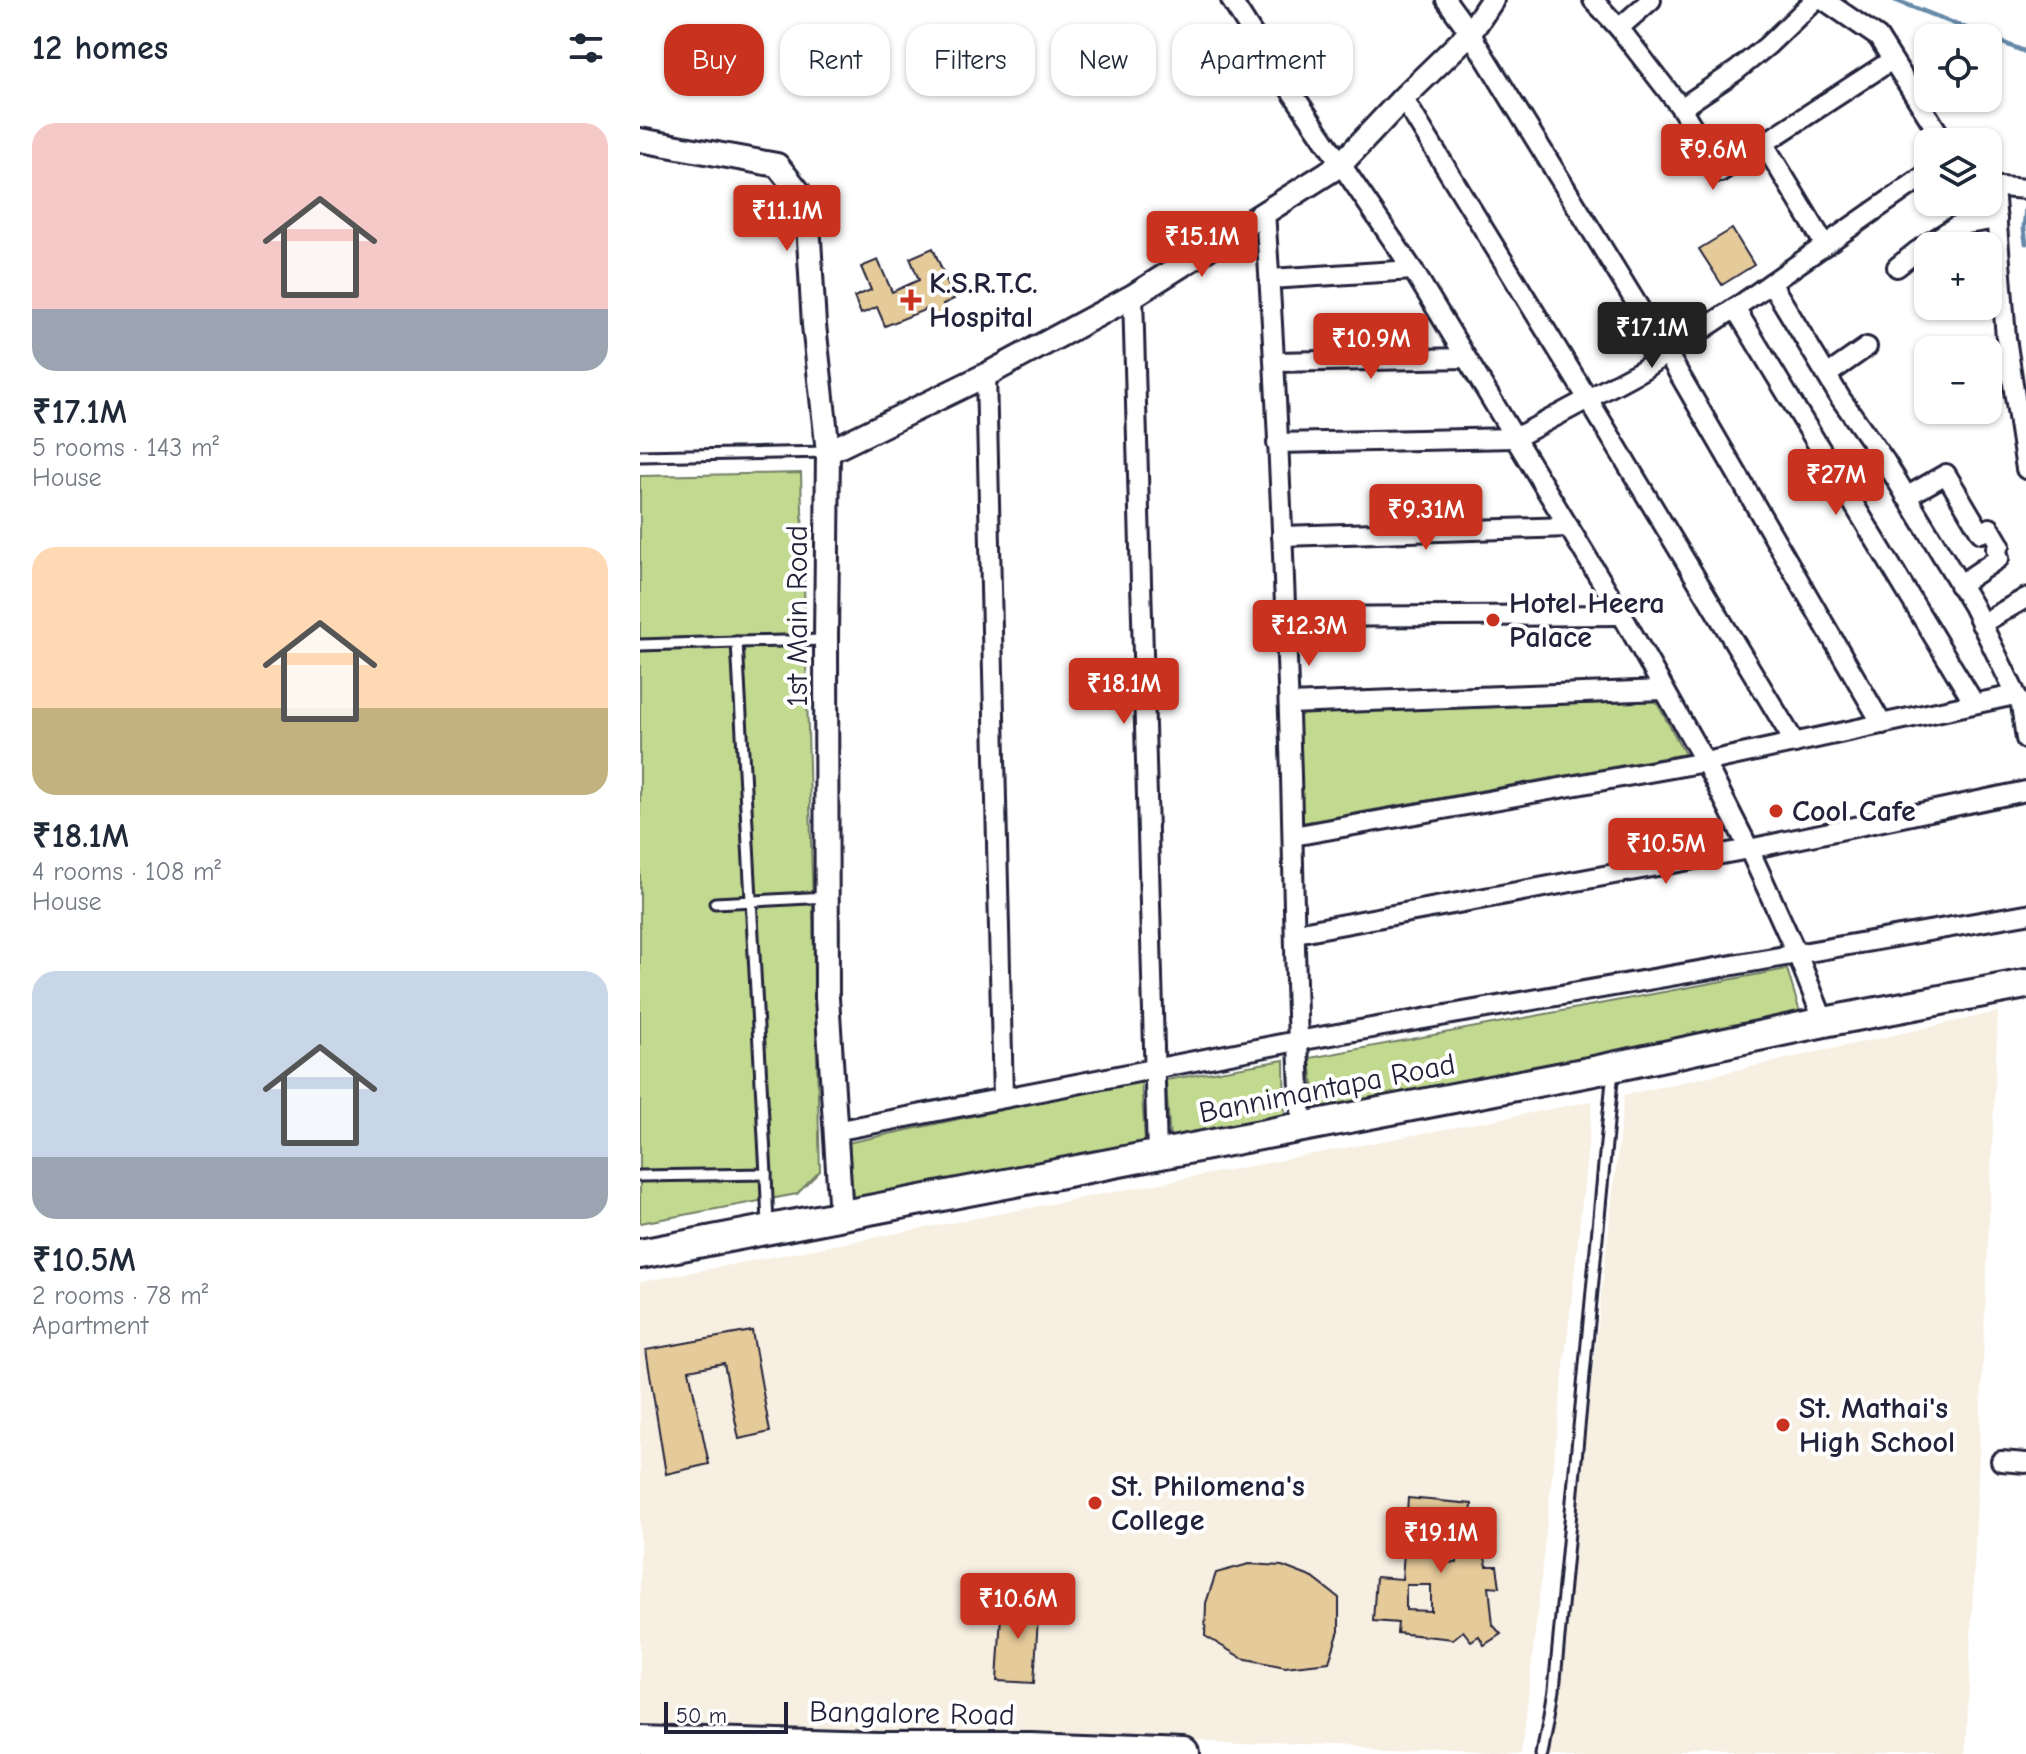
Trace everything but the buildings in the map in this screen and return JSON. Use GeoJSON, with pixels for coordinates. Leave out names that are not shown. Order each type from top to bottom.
{"type":"FeatureCollection","features":[{"type":"Feature","properties":{"kind":"main road","name":"Bannimantapa Road"},"geometry":{"type":"LineString","coordinates":[[640,1254],[1614,1067],[1824,1022],[2026,984]]}},
{"type":"Feature","properties":{"kind":"main road","name":"Bangalore Road"},"geometry":{"type":"LineString","coordinates":[[640,1741],[877,1751],[1031,1748],[1184,1754]]}},
{"type":"Feature","properties":{"kind":"street"},"geometry":{"type":"LineString","coordinates":[[1231,0],[1413,270],[1622,615],[1705,762],[1749,849],[1824,1022]]}},
{"type":"Feature","properties":{"kind":"street"},"geometry":{"type":"LineString","coordinates":[[1446,0],[1470,33],[1667,353],[1882,724]]}},
{"type":"Feature","properties":{"kind":"street"},"geometry":{"type":"LineString","coordinates":[[828,452],[986,375],[1133,296],[1340,165],[1470,33],[1492,0]]}},
{"type":"Feature","properties":{"kind":"street"},"geometry":{"type":"LineString","coordinates":[[1593,0],[1619,28],[1681,108],[1720,172],[1892,60]]}},
{"type":"Feature","properties":{"kind":"street"},"geometry":{"type":"LineString","coordinates":[[1619,28],[1651,0]]}},
{"type":"Feature","properties":{"kind":"street"},"geometry":{"type":"LineString","coordinates":[[1681,108],[1736,71],[1815,0]]}},
{"type":"Feature","properties":{"kind":"street"},"geometry":{"type":"LineString","coordinates":[[1824,0],[1878,37],[1935,128]]}},
{"type":"Feature","properties":{"kind":"street"},"geometry":{"type":"LineString","coordinates":[[1403,98],[1795,743]]}},
{"type":"Feature","properties":{"kind":"street","name":"1st Main Road"},"geometry":{"type":"LineString","coordinates":[[640,140],[777,165],[798,191],[808,222],[814,325],[828,452],[827,998],[841,1216]]}},
{"type":"Feature","properties":{"kind":"street"},"geometry":{"type":"LineString","coordinates":[[1764,144],[1825,245]]}},
{"type":"Feature","properties":{"kind":"street"},"geometry":{"type":"LineString","coordinates":[[1277,443],[1515,438],[1642,370],[1914,183]]}},
{"type":"Feature","properties":{"kind":"street"},"geometry":{"type":"LineString","coordinates":[[2002,187],[2026,189]]}},
{"type":"Feature","properties":{"kind":"street"},"geometry":{"type":"LineString","coordinates":[[1265,212],[1286,617],[1302,1127]]}},
{"type":"Feature","properties":{"kind":"street"},"geometry":{"type":"LineString","coordinates":[[1997,216],[2006,338],[2026,469]]}},
{"type":"Feature","properties":{"kind":"street"},"geometry":{"type":"LineString","coordinates":[[1897,267],[1956,226],[1997,219]]}},
{"type":"Feature","properties":{"kind":"street"},"geometry":{"type":"LineString","coordinates":[[1270,279],[1413,270]]}},
{"type":"Feature","properties":{"kind":"street"},"geometry":{"type":"LineString","coordinates":[[1771,283],[1841,399],[1885,461],[2020,693],[2026,739]]}},
{"type":"Feature","properties":{"kind":"street"},"geometry":{"type":"LineString","coordinates":[[1133,296],[1157,1155]]}},
{"type":"Feature","properties":{"kind":"street"},"geometry":{"type":"LineString","coordinates":[[1735,308],[1974,703]]}},
{"type":"Feature","properties":{"kind":"street"},"geometry":{"type":"LineString","coordinates":[[1827,375],[1867,347]]}},
{"type":"Feature","properties":{"kind":"street"},"geometry":{"type":"LineString","coordinates":[[1275,362],[1466,358]]}},
{"type":"Feature","properties":{"kind":"street"},"geometry":{"type":"LineString","coordinates":[[986,375],[1003,1098]]}},
{"type":"Feature","properties":{"kind":"street"},"geometry":{"type":"LineString","coordinates":[[1906,497],[1946,474],[1981,533],[1990,528],[2000,545],[1996,549],[1999,558],[1959,585]]}},
{"type":"Feature","properties":{"kind":"street"},"geometry":{"type":"LineString","coordinates":[[1282,536],[1569,527]]}},
{"type":"Feature","properties":{"kind":"street"},"geometry":{"type":"LineString","coordinates":[[1981,624],[2026,598]]}},
{"type":"Feature","properties":{"kind":"street"},"geometry":{"type":"LineString","coordinates":[[1286,617],[1622,615]]}},
{"type":"Feature","properties":{"kind":"street"},"geometry":{"type":"LineString","coordinates":[[1289,704],[1664,690]]}},
{"type":"Feature","properties":{"kind":"street"},"geometry":{"type":"LineString","coordinates":[[1293,836],[1705,762],[2020,693]]}},
{"type":"Feature","properties":{"kind":"street"},"geometry":{"type":"LineString","coordinates":[[1296,933],[1749,849],[2026,791]]}},
{"type":"Feature","properties":{"kind":"street"},"geometry":{"type":"LineString","coordinates":[[835,1131],[1297,1041],[2026,914]]}},
{"type":"Feature","properties":{"kind":"street"},"geometry":{"type":"LineString","coordinates":[[2001,1461],[2026,1463]]}},
{"type":"Feature","properties":{"kind":"lane"},"geometry":{"type":"LineString","coordinates":[[640,456],[828,452]]}},
{"type":"Feature","properties":{"kind":"lane"},"geometry":{"type":"LineString","coordinates":[[640,645],[826,640]]}},
{"type":"Feature","properties":{"kind":"lane"},"geometry":{"type":"LineString","coordinates":[[737,642],[768,1230]]}},
{"type":"Feature","properties":{"kind":"lane"},"geometry":{"type":"LineString","coordinates":[[715,903],[827,897]]}},
{"type":"Feature","properties":{"kind":"lane"},"geometry":{"type":"LineString","coordinates":[[1543,1754],[1554,1690],[1614,1067]]}},
{"type":"Feature","properties":{"kind":"lane"},"geometry":{"type":"LineString","coordinates":[[640,1176],[766,1174]]}},
{"type":"Feature","properties":{"kind":"shaded area","name":"St. Mathai's High School"},"geometry":{"type":"Polygon","coordinates":[[[1998,1012],[1966,1754],[1549,1754],[1624,1095],[1998,1012]]]}},
{"type":"Feature","properties":{"kind":"shaded area","name":"St. Philomena's College"},"geometry":{"type":"Polygon","coordinates":[[[1593,1101],[1522,1752],[640,1724],[640,1282],[1593,1101]]]}},
{"type":"Feature","properties":{"kind":"green space"},"geometry":{"type":"Polygon","coordinates":[[[801,473],[820,1171],[797,1194],[640,1223],[640,476],[801,473]]]}},
{"type":"Feature","properties":{"kind":"green space"},"geometry":{"type":"Polygon","coordinates":[[[1656,701],[1685,754],[1301,823],[1299,714],[1656,701]]]}},
{"type":"Feature","properties":{"kind":"green space"},"geometry":{"type":"Polygon","coordinates":[[[1787,969],[1802,1019],[1316,1113],[1310,1058],[1787,969]]]}},
{"type":"Feature","properties":{"kind":"green space"},"geometry":{"type":"Polygon","coordinates":[[[1284,1060],[1285,1119],[1170,1142],[1166,1080],[1284,1060]]]}},
{"type":"Feature","properties":{"kind":"green space"},"geometry":{"type":"Polygon","coordinates":[[[1141,1080],[1145,1142],[852,1202],[847,1143],[1141,1080]]]}},
{"type":"Feature","properties":{"kind":"waterway"},"geometry":{"type":"LineString","coordinates":[[1895,0],[2026,52]]}},
{"type":"Feature","properties":{"kind":"waterway"},"geometry":{"type":"LineString","coordinates":[[2026,208],[2026,243]]}},
{"type":"Feature","properties":{"kind":"place","name":"K.S.R.T.C. Hospital"},"geometry":{"type":"Point","coordinates":[911,300]}},
{"type":"Feature","properties":{"kind":"place","name":"Hotel Heera Palace"},"geometry":{"type":"Point","coordinates":[1493,620]}},
{"type":"Feature","properties":{"kind":"place","name":"Cool Cafe"},"geometry":{"type":"Point","coordinates":[1776,811]}},
{"type":"Feature","properties":{"kind":"place","name":"St. Mathai's High School"},"geometry":{"type":"Point","coordinates":[1783,1425]}},
{"type":"Feature","properties":{"kind":"place","name":"St. Philomena's College"},"geometry":{"type":"Point","coordinates":[1095,1503]}}]}
